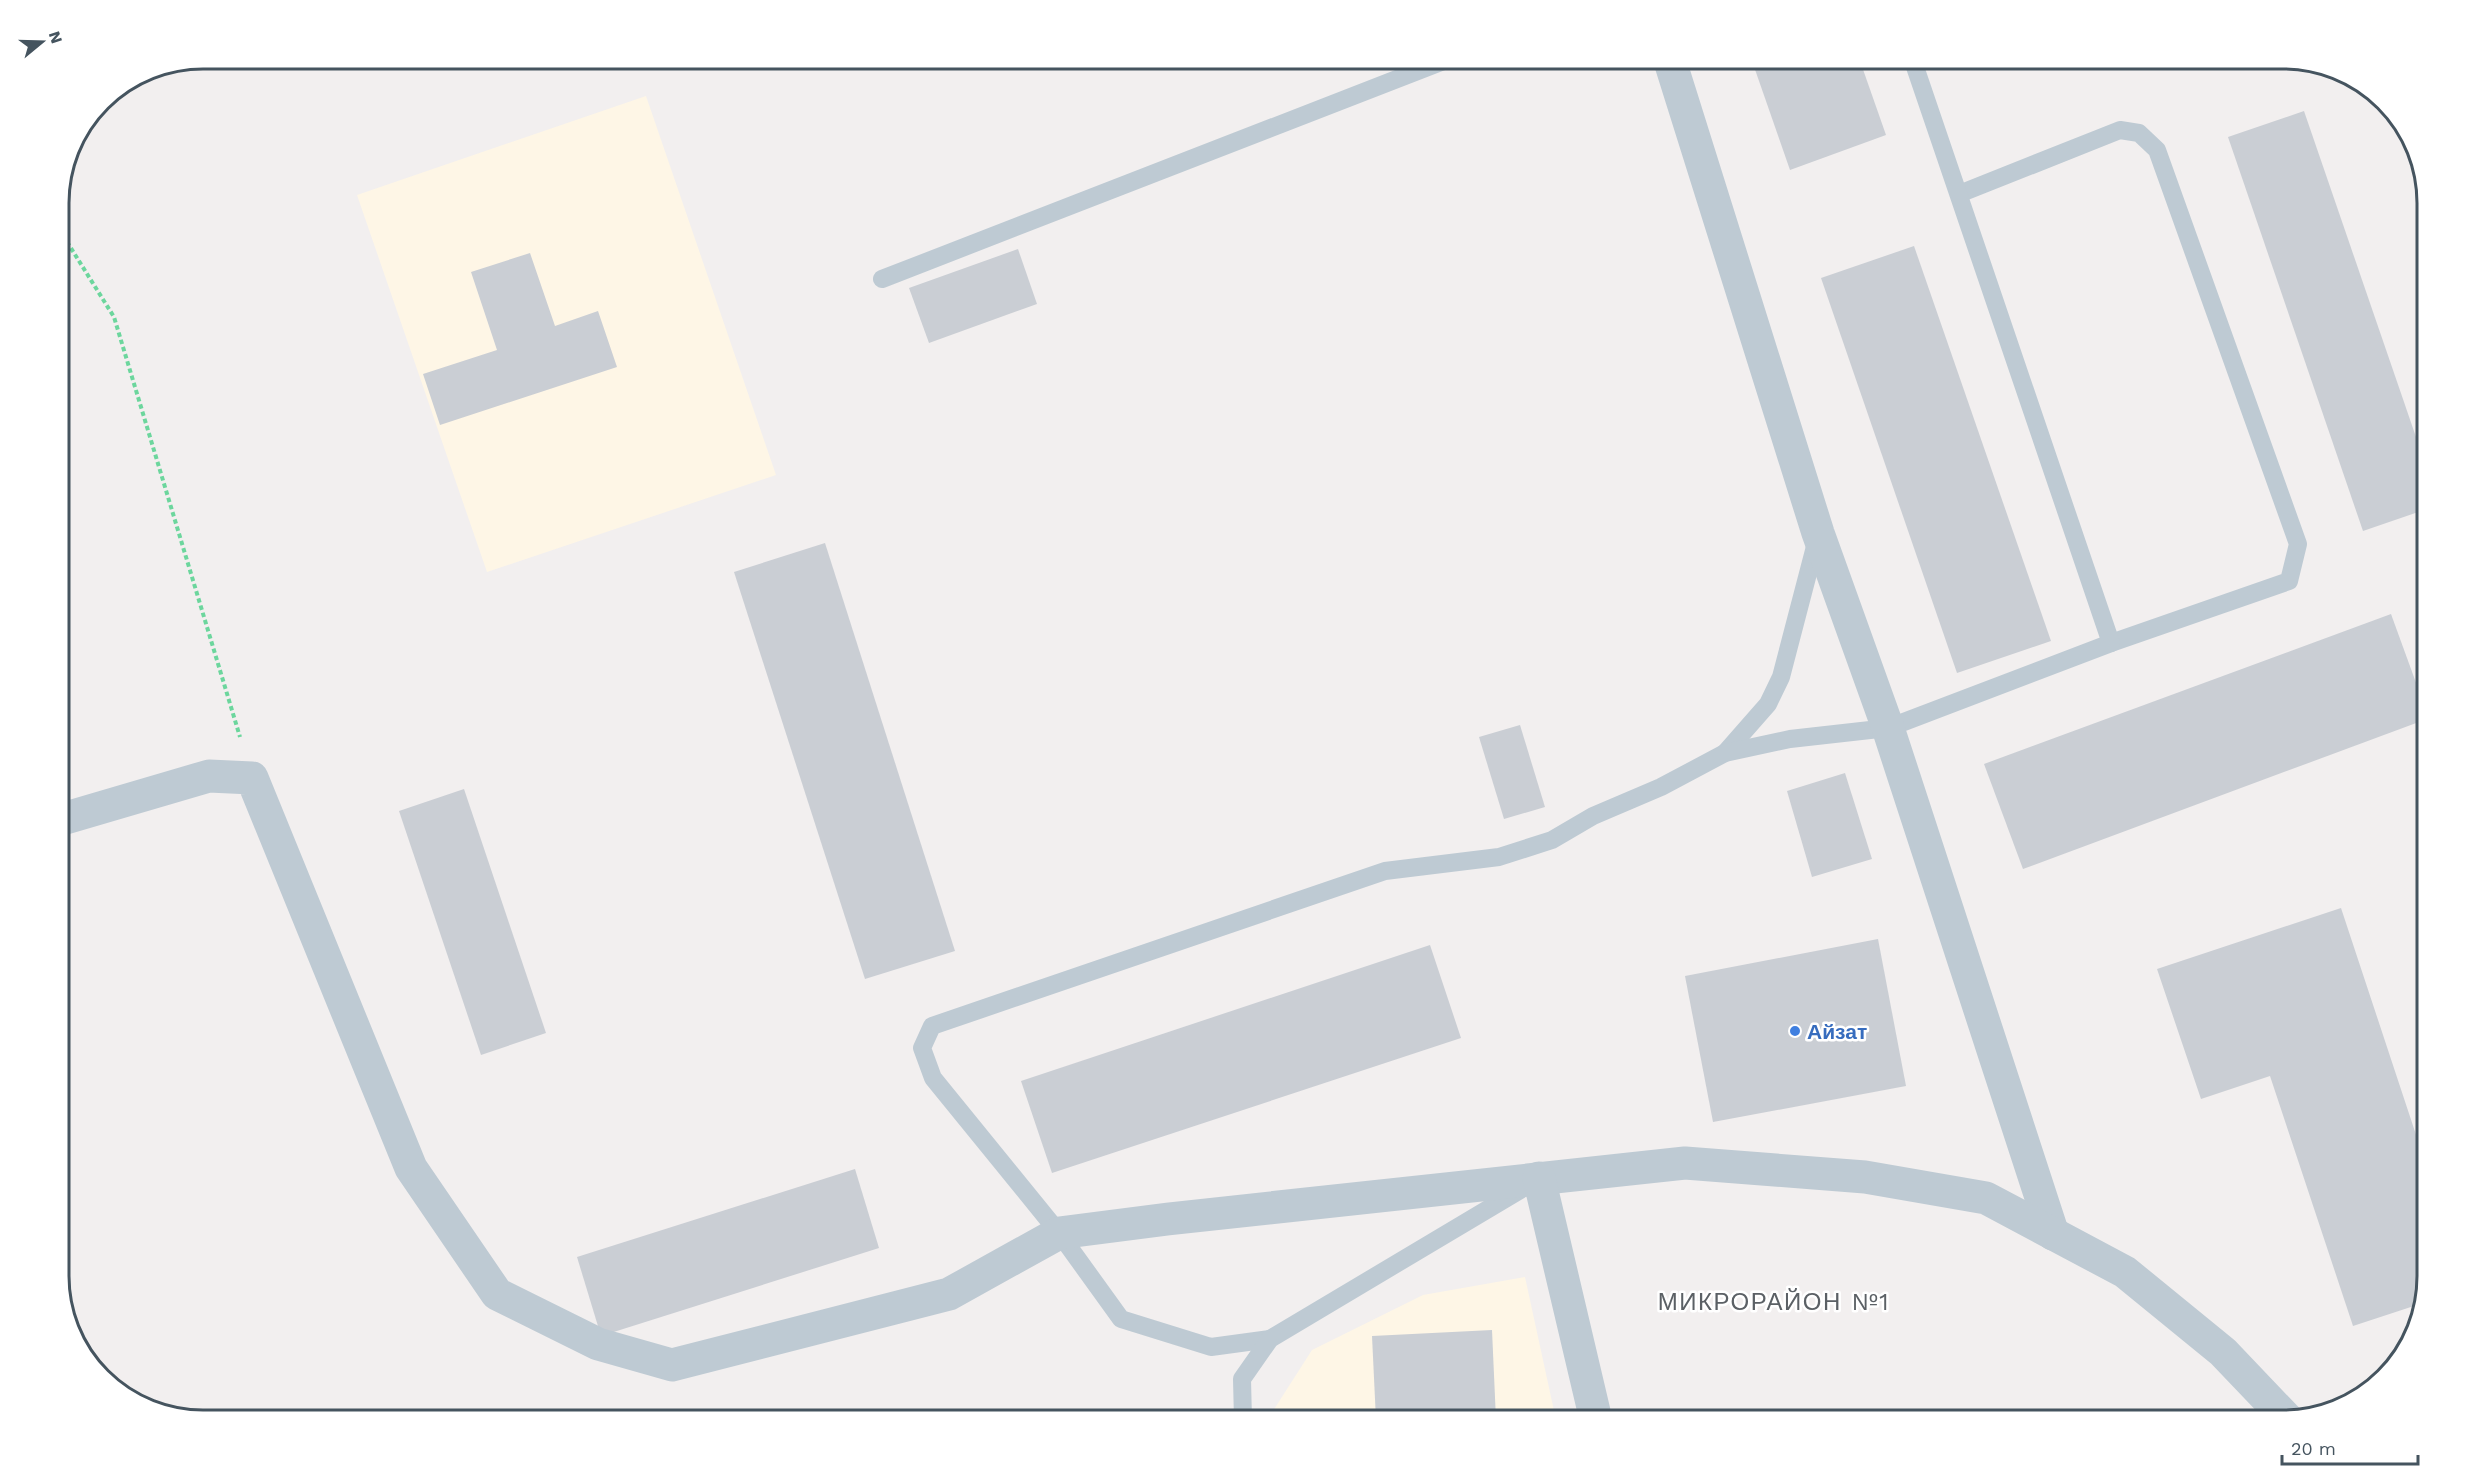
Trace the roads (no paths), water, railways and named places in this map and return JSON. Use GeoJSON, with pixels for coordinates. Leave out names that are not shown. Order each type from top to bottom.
{"type":"FeatureCollection","features":[{"type":"Feature","properties":{"kind":"street"},"geometry":{"type":"LineString","coordinates":[[1672,69],[1818,533],[1888,728],[2053,1234]]}},
{"type":"Feature","properties":{"kind":"street"},"geometry":{"type":"LineString","coordinates":[[69,817],[209,776],[252,778],[411,1168],[497,1294],[598,1344],[672,1365],[949,1294],[1059,1233],[1685,1163],[1865,1177],[1986,1198],[2125,1272],[2223,1352],[2278,1410]]}},
{"type":"Feature","properties":{"kind":"street"},"geometry":{"type":"LineString","coordinates":[[1539,1179],[1594,1410]]}},
{"type":"Feature","properties":{"kind":"lane"},"geometry":{"type":"LineString","coordinates":[[882,279],[1422,69]]}},
{"type":"Feature","properties":{"kind":"lane"},"geometry":{"type":"LineString","coordinates":[[1916,69],[2111,643]]}},
{"type":"Feature","properties":{"kind":"lane"},"geometry":{"type":"LineString","coordinates":[[1539,1179],[1270,1339],[1211,1347],[1121,1319],[1059,1233],[933,1078],[922,1048],[932,1026],[1385,871],[1499,857],[1552,840],[1593,816],[1661,787],[1725,753],[1790,739],[1888,728],[2111,643],[2289,581],[2298,544],[2157,150],[2139,133],[2120,130],[1959,194]]}},
{"type":"Feature","properties":{"kind":"lane"},"geometry":{"type":"LineString","coordinates":[[1725,753],[1768,704],[1781,677],[1818,533]]}},
{"type":"Feature","properties":{"kind":"lane"},"geometry":{"type":"LineString","coordinates":[[1243,1410],[1242,1379],[1270,1339]]}},
{"type":"Feature","properties":{"kind":"place","name":"Айзат"},"geometry":{"type":"Point","coordinates":[1795,1031]}},
{"type":"Feature","properties":{"kind":"district","name":"МИКРОРАЙОН №1"},"geometry":{"type":"Point","coordinates":[1774,1302]}}]}
